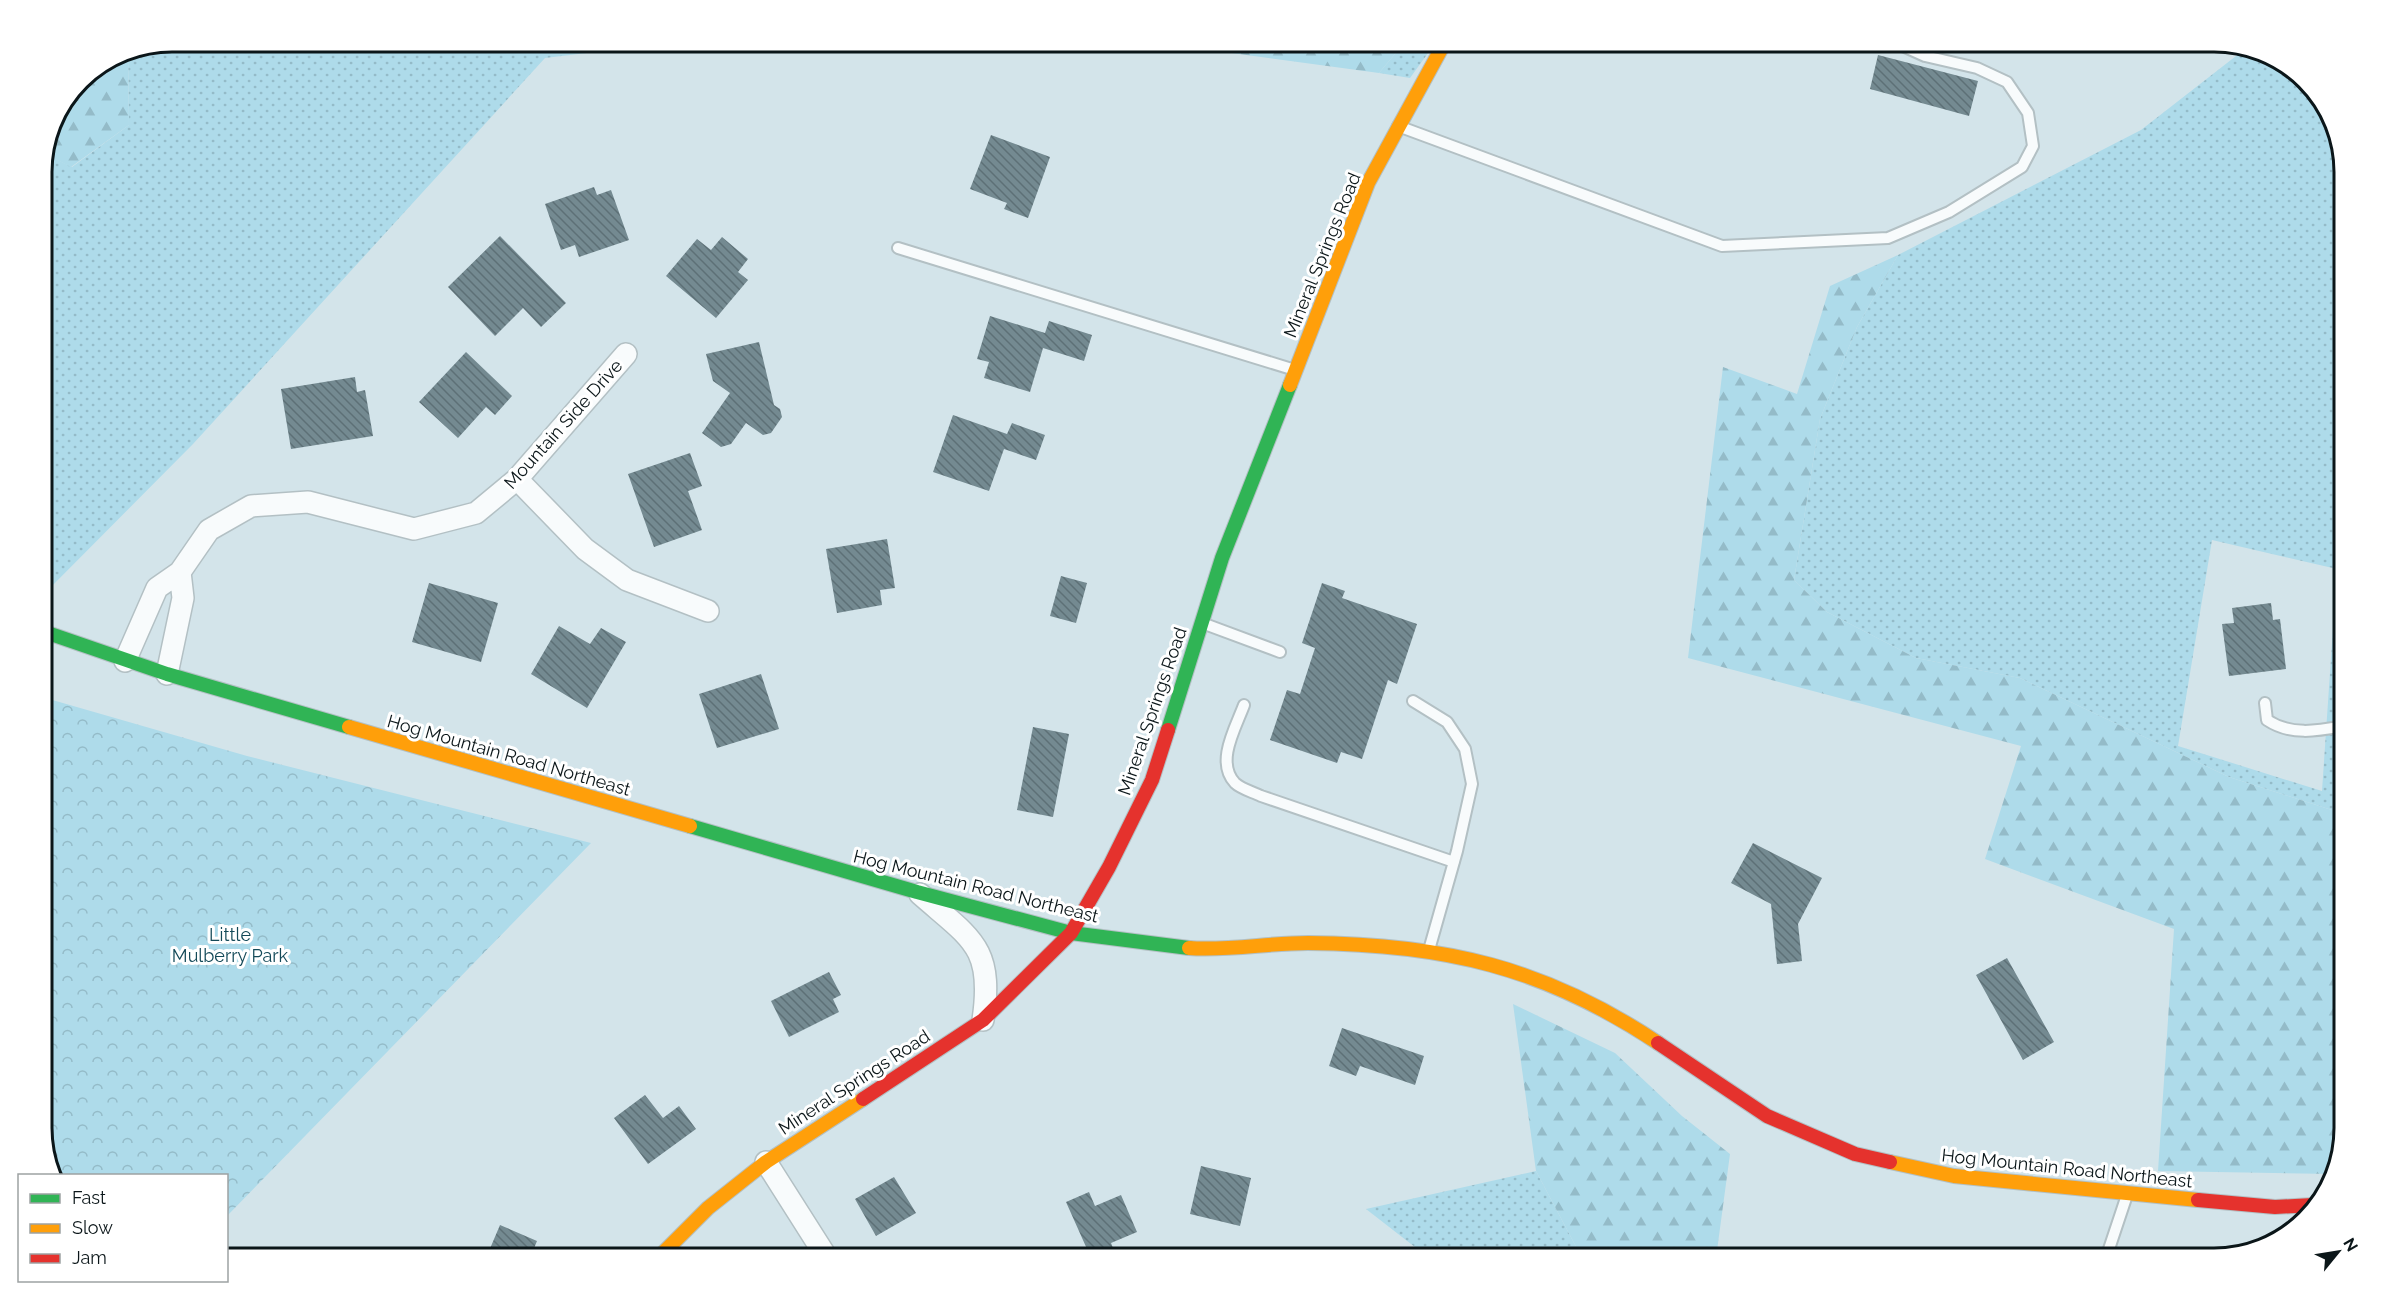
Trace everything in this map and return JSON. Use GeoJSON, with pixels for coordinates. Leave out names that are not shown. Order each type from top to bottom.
{"type":"FeatureCollection","features":[{"type":"Feature","properties":{"kind":"street","name":"Mineral Springs Road"},"geometry":{"type":"LineString","coordinates":[[668,1248],[708,1208],[766,1162],[983,1020],[1071,933],[1109,867],[1152,780],[1222,558],[1368,183],[1439,52]]}},
{"type":"Feature","properties":{"kind":"street","name":"Mountain Side Drive"},"geometry":{"type":"LineString","coordinates":[[125,661],[157,588],[180,572],[208,530],[251,506],[308,502],[414,530],[476,513],[517,479],[626,354]]}},
{"type":"Feature","properties":{"kind":"street"},"geometry":{"type":"LineString","coordinates":[[517,479],[585,549],[627,580],[708,611]]}},
{"type":"Feature","properties":{"kind":"street"},"geometry":{"type":"LineString","coordinates":[[167,674],[183,598],[180,572]]}},
{"type":"Feature","properties":{"kind":"street","name":"Hog Mountain Road Northeast"},"geometry":{"type":"LineString","coordinates":[[53,635],[167,674],[917,892],[1071,933],[1192,948],[1305,943],[1388,945],[1429,951],[1514,970],[1602,1009],[1767,1116],[1855,1154],[1954,1176],[2275,1207],[2305,1205]]}},
{"type":"Feature","properties":{"kind":"street"},"geometry":{"type":"LineString","coordinates":[[917,892],[970,939],[981,953],[987,979],[983,1020]]}},
{"type":"Feature","properties":{"kind":"street"},"geometry":{"type":"LineString","coordinates":[[766,1162],[821,1248]]}},
{"type":"Feature","properties":{"kind":"lane"},"geometry":{"type":"LineString","coordinates":[[1398,126],[1722,246],[1888,238],[1949,212],[2022,167],[2032,146],[2028,113],[2007,82],[1977,68],[1916,52]]}},
{"type":"Feature","properties":{"kind":"lane"},"geometry":{"type":"LineString","coordinates":[[897,248],[1296,370]]}},
{"type":"Feature","properties":{"kind":"lane"},"geometry":{"type":"LineString","coordinates":[[1202,623],[1280,652]]}},
{"type":"Feature","properties":{"kind":"lane"},"geometry":{"type":"LineString","coordinates":[[1413,701],[1447,722],[1465,749],[1472,784],[1454,862],[1429,951]]}},
{"type":"Feature","properties":{"kind":"lane"},"geometry":{"type":"LineString","coordinates":[[2265,703],[2266,720],[2279,728],[2310,732],[2334,728]]}},
{"type":"Feature","properties":{"kind":"lane"},"geometry":{"type":"LineString","coordinates":[[1244,705],[1226,755],[1230,775],[1236,784],[1261,796],[1454,862]]}},
{"type":"Feature","properties":{"kind":"lane"},"geometry":{"type":"LineString","coordinates":[[2109,1248],[2127,1194]]}},
{"type":"Feature","properties":{"kind":"green space"},"geometry":{"type":"Polygon","coordinates":[[[1228,52],[1396,52],[1379,73],[1228,52]]]}},
{"type":"Feature","properties":{"kind":"green space"},"geometry":{"type":"Polygon","coordinates":[[[1396,52],[1429,52],[1410,78],[1379,73],[1396,52]]]}},
{"type":"Feature","properties":{"kind":"green space"},"geometry":{"type":"Polygon","coordinates":[[[164,53],[589,53],[545,58],[193,444],[53,585],[54,158],[72,167],[129,125],[128,61],[149,55],[164,53]]]}},
{"type":"Feature","properties":{"kind":"green space"},"geometry":{"type":"Polygon","coordinates":[[[2237,55],[2267,65],[2293,82],[2304,93],[2321,119],[2331,149],[2333,164],[2333,568],[2212,540],[2178,746],[2322,791],[2333,621],[2334,811],[2229,777],[2020,678],[1916,658],[1827,612],[1794,580],[1820,419],[1857,327],[1898,255],[2141,130],[2237,55]]]}},
{"type":"Feature","properties":{"kind":"green space"},"geometry":{"type":"Polygon","coordinates":[[[128,61],[129,125],[71,167],[54,158],[65,119],[77,99],[93,82],[128,61]]]}},
{"type":"Feature","properties":{"kind":"green space"},"geometry":{"type":"Polygon","coordinates":[[[1898,255],[1857,327],[1820,419],[1794,580],[1827,612],[1916,658],[2020,678],[2229,777],[2334,811],[2334,1128],[2324,1174],[2158,1171],[2174,929],[1985,859],[2021,746],[1688,658],[1723,367],[1797,394],[1830,286],[1898,255]]]}},
{"type":"Feature","properties":{"kind":"green space","name":"Little Mulberry Park"},"geometry":{"type":"Polygon","coordinates":[[[53,700],[247,756],[591,843],[228,1215],[228,1174],[62,1174],[53,1136],[53,700]]]}},
{"type":"Feature","properties":{"kind":"green space"},"geometry":{"type":"Polygon","coordinates":[[[1513,1004],[1615,1053],[1682,1116],[1730,1154],[1717,1248],[1577,1248],[1536,1171],[1513,1004]]]}},
{"type":"Feature","properties":{"kind":"green space"},"geometry":{"type":"Polygon","coordinates":[[[1536,1171],[1577,1248],[1416,1248],[1366,1209],[1536,1171]]]}},
{"type":"Feature","properties":{"kind":"building"},"geometry":{"type":"Polygon","coordinates":[[[1878,55],[1978,81],[1969,116],[1870,89],[1878,55]]]}},
{"type":"Feature","properties":{"kind":"building"},"geometry":{"type":"Polygon","coordinates":[[[991,135],[1050,157],[1028,218],[1004,209],[1007,203],[970,189],[991,135]]]}},
{"type":"Feature","properties":{"kind":"building"},"geometry":{"type":"Polygon","coordinates":[[[594,187],[597,195],[611,190],[629,240],[579,257],[575,245],[561,250],[545,204],[594,187]]]}},
{"type":"Feature","properties":{"kind":"building"},"geometry":{"type":"Polygon","coordinates":[[[500,236],[566,303],[541,327],[523,308],[495,336],[448,287],[500,236]]]}},
{"type":"Feature","properties":{"kind":"building"},"geometry":{"type":"Polygon","coordinates":[[[722,237],[748,259],[738,272],[748,280],[716,318],[666,276],[697,239],[711,250],[722,237]]]}},
{"type":"Feature","properties":{"kind":"building"},"geometry":{"type":"Polygon","coordinates":[[[990,316],[1045,333],[1049,321],[1092,335],[1084,361],[1043,348],[1030,392],[984,378],[989,362],[977,359],[990,316]]]}},
{"type":"Feature","properties":{"kind":"building"},"geometry":{"type":"Polygon","coordinates":[[[759,342],[774,405],[780,409],[782,417],[771,433],[763,435],[746,423],[731,444],[721,447],[702,433],[730,393],[713,381],[706,354],[759,342]]]}},
{"type":"Feature","properties":{"kind":"building"},"geometry":{"type":"Polygon","coordinates":[[[466,352],[512,396],[495,415],[486,407],[458,438],[419,402],[466,352]]]}},
{"type":"Feature","properties":{"kind":"building"},"geometry":{"type":"Polygon","coordinates":[[[355,377],[357,392],[365,390],[373,436],[291,449],[281,389],[355,377]]]}},
{"type":"Feature","properties":{"kind":"building"},"geometry":{"type":"Polygon","coordinates":[[[953,415],[1007,434],[1012,423],[1045,435],[1036,460],[1004,449],[989,491],[933,472],[953,415]]]}},
{"type":"Feature","properties":{"kind":"building"},"geometry":{"type":"Polygon","coordinates":[[[690,453],[702,486],[688,491],[702,530],[654,547],[628,474],[690,453]]]}},
{"type":"Feature","properties":{"kind":"building"},"geometry":{"type":"Polygon","coordinates":[[[887,539],[895,588],[880,590],[882,605],[837,613],[826,549],[887,539]]]}},
{"type":"Feature","properties":{"kind":"building"},"geometry":{"type":"Polygon","coordinates":[[[1061,576],[1087,583],[1076,623],[1050,616],[1061,576]]]}},
{"type":"Feature","properties":{"kind":"building"},"geometry":{"type":"Polygon","coordinates":[[[429,583],[498,603],[481,662],[412,642],[429,583]]]}},
{"type":"Feature","properties":{"kind":"building"},"geometry":{"type":"Polygon","coordinates":[[[1322,583],[1345,591],[1342,598],[1417,624],[1397,684],[1388,680],[1362,759],[1341,752],[1337,763],[1270,740],[1287,690],[1300,694],[1315,648],[1302,643],[1322,583]]]}},
{"type":"Feature","properties":{"kind":"building"},"geometry":{"type":"Polygon","coordinates":[[[2271,603],[2273,620],[2280,619],[2286,669],[2229,676],[2222,624],[2234,623],[2232,608],[2271,603]]]}},
{"type":"Feature","properties":{"kind":"building"},"geometry":{"type":"Polygon","coordinates":[[[559,626],[590,644],[601,628],[626,642],[587,708],[531,674],[559,626]]]}},
{"type":"Feature","properties":{"kind":"building"},"geometry":{"type":"Polygon","coordinates":[[[761,674],[779,729],[717,748],[699,694],[761,674]]]}},
{"type":"Feature","properties":{"kind":"building"},"geometry":{"type":"Polygon","coordinates":[[[1033,727],[1069,734],[1053,817],[1017,810],[1033,727]]]}},
{"type":"Feature","properties":{"kind":"building"},"geometry":{"type":"Polygon","coordinates":[[[1753,843],[1822,878],[1798,924],[1802,961],[1777,964],[1771,904],[1731,883],[1753,843]]]}},
{"type":"Feature","properties":{"kind":"building"},"geometry":{"type":"Polygon","coordinates":[[[2007,958],[2054,1042],[2023,1060],[1976,975],[2007,958]]]}},
{"type":"Feature","properties":{"kind":"building"},"geometry":{"type":"Polygon","coordinates":[[[829,972],[841,995],[833,999],[839,1012],[789,1037],[771,1001],[829,972]]]}},
{"type":"Feature","properties":{"kind":"building"},"geometry":{"type":"Polygon","coordinates":[[[1342,1028],[1424,1056],[1415,1085],[1360,1066],[1356,1076],[1329,1066],[1342,1028]]]}},
{"type":"Feature","properties":{"kind":"building"},"geometry":{"type":"Polygon","coordinates":[[[645,1095],[663,1118],[679,1106],[696,1129],[648,1164],[614,1118],[645,1095]]]}},
{"type":"Feature","properties":{"kind":"building"},"geometry":{"type":"Polygon","coordinates":[[[1201,1166],[1251,1178],[1240,1226],[1190,1214],[1201,1166]]]}},
{"type":"Feature","properties":{"kind":"building"},"geometry":{"type":"Polygon","coordinates":[[[894,1177],[916,1213],[876,1236],[855,1199],[894,1177]]]}},
{"type":"Feature","properties":{"kind":"building"},"geometry":{"type":"Polygon","coordinates":[[[1089,1192],[1095,1206],[1121,1195],[1137,1232],[1111,1243],[1113,1248],[1087,1248],[1066,1202],[1089,1192]]]}},
{"type":"Feature","properties":{"kind":"building"},"geometry":{"type":"Polygon","coordinates":[[[500,1225],[537,1241],[534,1248],[490,1248],[500,1225]]]}},
{"type":"Feature","properties":{"kind":"traffic: fast"},"geometry":{"type":"LineString","coordinates":[[1168,730],[1222,558],[1290,385]]}},
{"type":"Feature","properties":{"kind":"traffic: fast"},"geometry":{"type":"LineString","coordinates":[[53,635],[167,674],[349,727]]}},
{"type":"Feature","properties":{"kind":"traffic: fast"},"geometry":{"type":"LineString","coordinates":[[690,826],[917,892],[1071,933],[1189,948]]}},
{"type":"Feature","properties":{"kind":"traffic: slow"},"geometry":{"type":"LineString","coordinates":[[1290,385],[1368,183],[1439,52]]}},
{"type":"Feature","properties":{"kind":"traffic: slow"},"geometry":{"type":"LineString","coordinates":[[349,727],[690,826]]}},
{"type":"Feature","properties":{"kind":"traffic: slow"},"geometry":{"type":"LineString","coordinates":[[1189,948],[1308,943],[1357,944],[1448,955],[1533,978],[1574,995],[1658,1043]]}},
{"type":"Feature","properties":{"kind":"traffic: slow"},"geometry":{"type":"LineString","coordinates":[[668,1248],[708,1208],[766,1162],[863,1099]]}},
{"type":"Feature","properties":{"kind":"traffic: slow"},"geometry":{"type":"LineString","coordinates":[[1890,1162],[1954,1176],[2198,1200]]}},
{"type":"Feature","properties":{"kind":"traffic: jam"},"geometry":{"type":"LineString","coordinates":[[863,1099],[983,1020],[1071,933],[1109,867],[1152,780],[1168,730]]}},
{"type":"Feature","properties":{"kind":"traffic: jam"},"geometry":{"type":"LineString","coordinates":[[1658,1043],[1767,1116],[1855,1154],[1890,1162]]}},
{"type":"Feature","properties":{"kind":"traffic: jam"},"geometry":{"type":"LineString","coordinates":[[2198,1200],[2275,1207],[2305,1205]]}}]}
